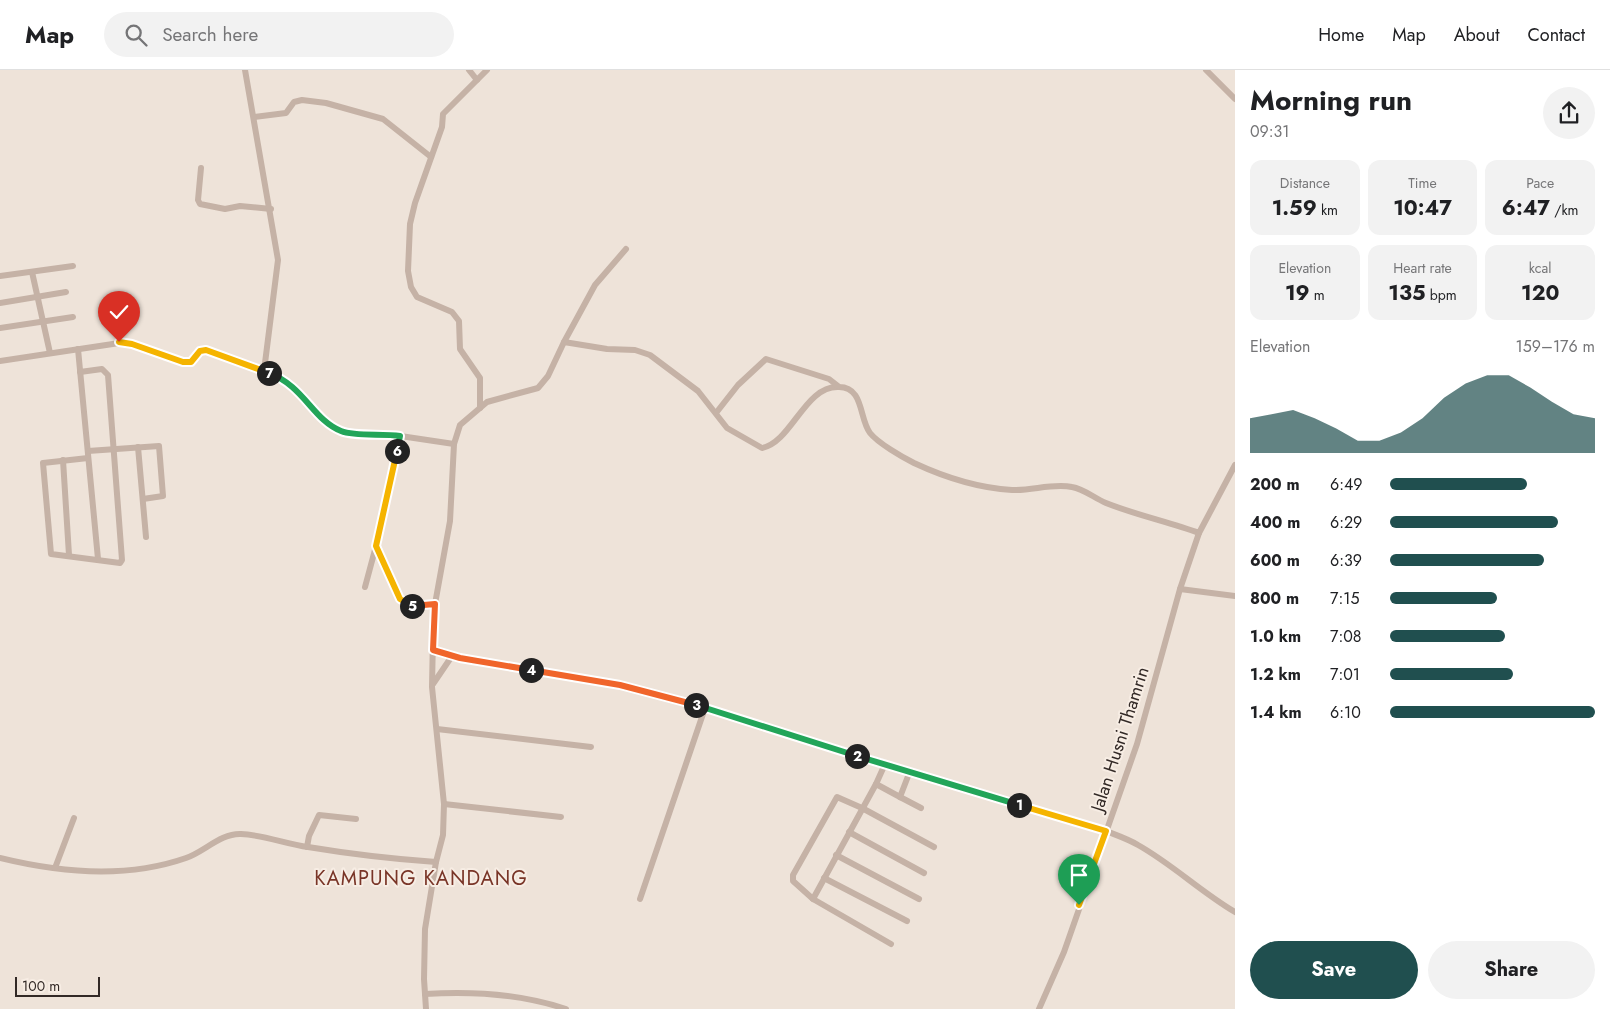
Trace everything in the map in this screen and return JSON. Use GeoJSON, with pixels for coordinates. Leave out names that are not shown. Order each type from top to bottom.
{"type":"FeatureCollection","features":[{"type":"Feature","properties":{"kind":"street"},"geometry":{"type":"LineString","coordinates":[[245,70],[271,209],[278,265],[264,371]]}},
{"type":"Feature","properties":{"kind":"street"},"geometry":{"type":"LineString","coordinates":[[469,70],[477,80]]}},
{"type":"Feature","properties":{"kind":"street"},"geometry":{"type":"LineString","coordinates":[[480,408],[480,378],[460,348],[459,321],[452,312],[417,297],[411,287],[408,271],[410,224],[427,154],[442,127],[443,114],[487,70]]}},
{"type":"Feature","properties":{"kind":"street"},"geometry":{"type":"LineString","coordinates":[[1206,70],[1235,99]]}},
{"type":"Feature","properties":{"kind":"street"},"geometry":{"type":"LineString","coordinates":[[254,116],[286,113],[291,104],[297,100],[326,103],[388,121],[427,154]]}},
{"type":"Feature","properties":{"kind":"street"},"geometry":{"type":"LineString","coordinates":[[201,168],[199,203],[225,209],[240,206],[271,209]]}},
{"type":"Feature","properties":{"kind":"street"},"geometry":{"type":"LineString","coordinates":[[426,1009],[426,914],[443,835],[444,804],[432,686],[435,604],[450,521],[454,444],[460,425],[487,402],[538,388],[548,376],[595,285],[626,249]]}},
{"type":"Feature","properties":{"kind":"street"},"geometry":{"type":"LineString","coordinates":[[0,276],[73,266]]}},
{"type":"Feature","properties":{"kind":"street"},"geometry":{"type":"LineString","coordinates":[[32,272],[50,353]]}},
{"type":"Feature","properties":{"kind":"street"},"geometry":{"type":"LineString","coordinates":[[0,303],[66,292]]}},
{"type":"Feature","properties":{"kind":"street"},"geometry":{"type":"LineString","coordinates":[[0,328],[73,317]]}},
{"type":"Feature","properties":{"kind":"street"},"geometry":{"type":"LineString","coordinates":[[0,361],[126,342],[164,357],[187,362],[193,360],[200,351],[206,350],[264,371],[289,383],[320,416],[342,432],[400,436],[454,444]]}},
{"type":"Feature","properties":{"kind":"street"},"geometry":{"type":"LineString","coordinates":[[564,342],[607,349],[635,350],[650,355],[698,391],[727,428],[762,448],[770,447],[814,398],[838,386]]}},
{"type":"Feature","properties":{"kind":"street"},"geometry":{"type":"LineString","coordinates":[[78,349],[98,560]]}},
{"type":"Feature","properties":{"kind":"street"},"geometry":{"type":"LineString","coordinates":[[716,413],[738,385],[766,359],[829,379],[838,386],[848,388],[853,393],[864,413],[870,434],[913,462],[938,472],[988,487],[1012,490],[1061,485],[1074,487],[1105,502],[1199,533]]}},
{"type":"Feature","properties":{"kind":"street"},"geometry":{"type":"LineString","coordinates":[[80,372],[102,369],[108,375],[122,560],[119,563],[69,555],[53,556],[51,554],[43,465],[45,462],[88,458]]}},
{"type":"Feature","properties":{"kind":"street"},"geometry":{"type":"LineString","coordinates":[[365,588],[400,436]]}},
{"type":"Feature","properties":{"kind":"street"},"geometry":{"type":"LineString","coordinates":[[88,451],[138,447],[160,448],[163,496],[162,498],[142,499]]}},
{"type":"Feature","properties":{"kind":"street"},"geometry":{"type":"LineString","coordinates":[[138,447],[146,537]]}},
{"type":"Feature","properties":{"kind":"street"},"geometry":{"type":"LineString","coordinates":[[63,460],[69,555]]}},
{"type":"Feature","properties":{"kind":"street","name":"Jalan Husni Thamrin"},"geometry":{"type":"LineString","coordinates":[[1039,1009],[1064,952],[1137,744],[1180,589],[1199,533],[1235,465]]}},
{"type":"Feature","properties":{"kind":"street"},"geometry":{"type":"LineString","coordinates":[[376,546],[403,602],[412,606],[435,604]]}},
{"type":"Feature","properties":{"kind":"street"},"geometry":{"type":"LineString","coordinates":[[1180,589],[1235,596]]}},
{"type":"Feature","properties":{"kind":"street"},"geometry":{"type":"LineString","coordinates":[[433,650],[452,656],[620,685],[705,708],[1106,831],[1137,844],[1235,912]]}},
{"type":"Feature","properties":{"kind":"street"},"geometry":{"type":"LineString","coordinates":[[432,686],[452,656]]}},
{"type":"Feature","properties":{"kind":"street"},"geometry":{"type":"LineString","coordinates":[[640,899],[705,708]]}},
{"type":"Feature","properties":{"kind":"street"},"geometry":{"type":"LineString","coordinates":[[437,729],[591,747]]}},
{"type":"Feature","properties":{"kind":"street"},"geometry":{"type":"LineString","coordinates":[[812,899],[876,784],[885,764]]}},
{"type":"Feature","properties":{"kind":"street"},"geometry":{"type":"LineString","coordinates":[[900,797],[910,771]]}},
{"type":"Feature","properties":{"kind":"street"},"geometry":{"type":"LineString","coordinates":[[876,784],[921,808]]}},
{"type":"Feature","properties":{"kind":"street"},"geometry":{"type":"LineString","coordinates":[[891,944],[812,899],[793,881],[793,875],[836,798],[839,797],[934,847]]}},
{"type":"Feature","properties":{"kind":"street"},"geometry":{"type":"LineString","coordinates":[[444,804],[562,818]]}},
{"type":"Feature","properties":{"kind":"street"},"geometry":{"type":"LineString","coordinates":[[307,847],[308,836],[319,815],[356,819]]}},
{"type":"Feature","properties":{"kind":"street"},"geometry":{"type":"LineString","coordinates":[[55,868],[74,818]]}},
{"type":"Feature","properties":{"kind":"street"},"geometry":{"type":"LineString","coordinates":[[849,832],[924,873]]}},
{"type":"Feature","properties":{"kind":"street"},"geometry":{"type":"LineString","coordinates":[[0,858],[55,868],[100,872],[140,870],[187,858],[221,839],[240,834],[307,847],[436,862]]}},
{"type":"Feature","properties":{"kind":"street"},"geometry":{"type":"LineString","coordinates":[[836,855],[919,899]]}},
{"type":"Feature","properties":{"kind":"street"},"geometry":{"type":"LineString","coordinates":[[824,878],[907,921]]}},
{"type":"Feature","properties":{"kind":"street"},"geometry":{"type":"LineString","coordinates":[[425,994],[477,993],[530,1001],[566,1009]]}},
{"type":"Feature","properties":{"kind":"district","name":"KAMPUNG KANDANG"},"geometry":{"type":"Point","coordinates":[421,878]}},
{"type":"Feature","properties":{"kind":"route"},"geometry":{"type":"LineString","coordinates":[[119,342],[126,342],[155,354],[183,362],[191,362],[200,351],[206,350],[277,376],[289,383],[301,393],[320,416],[342,432],[400,436],[386,508],[376,546],[403,602],[412,606],[435,604],[433,650],[460,658],[620,685],[693,704],[767,729],[834,747],[1006,802],[1106,831],[1079,905]]}}]}
